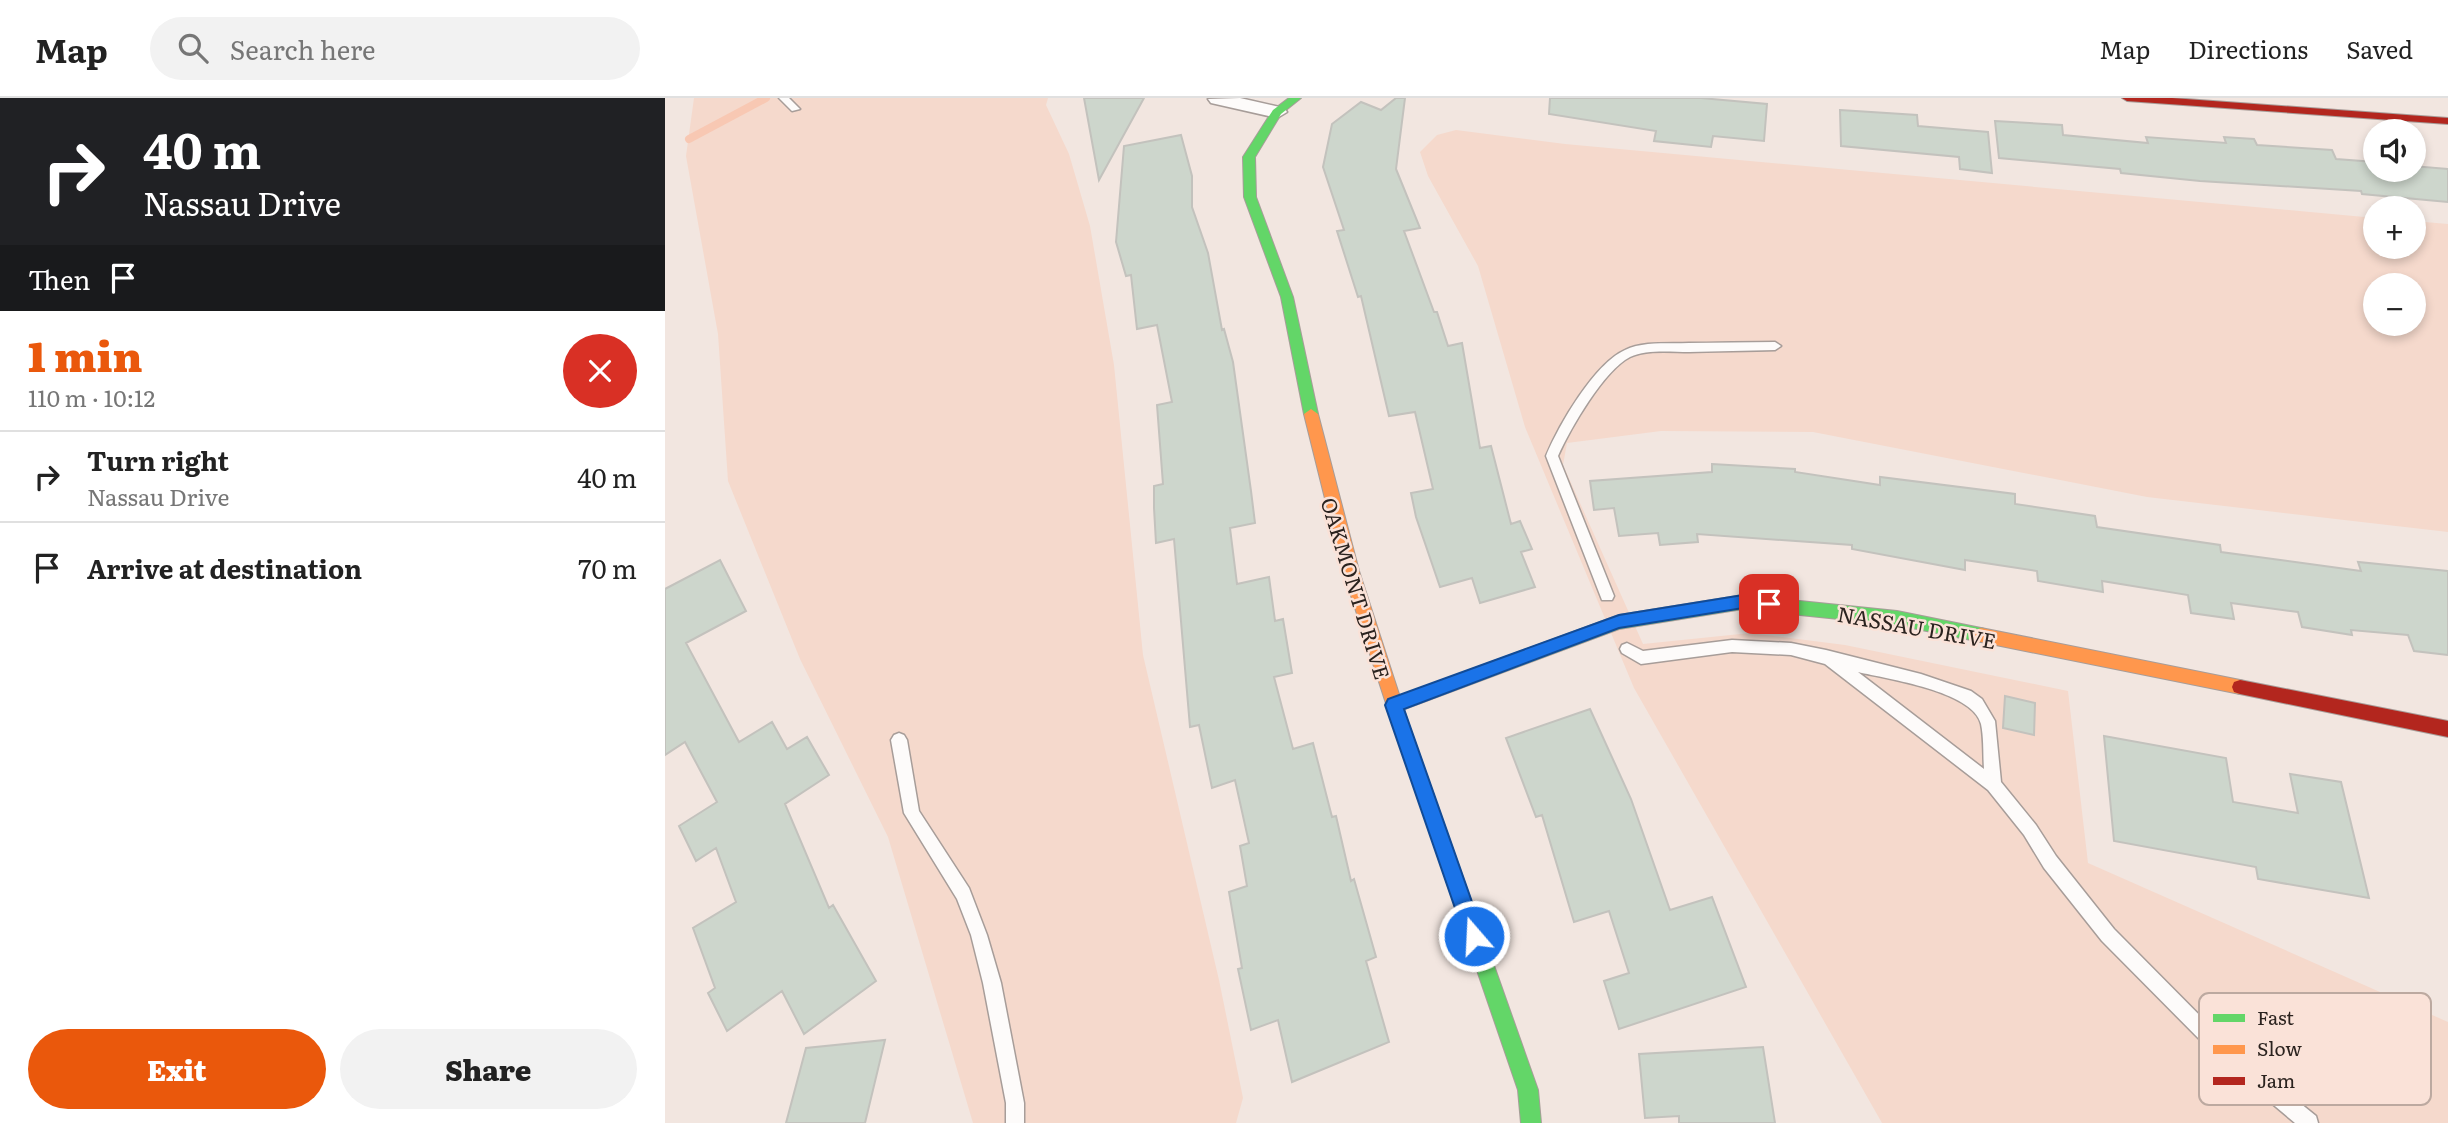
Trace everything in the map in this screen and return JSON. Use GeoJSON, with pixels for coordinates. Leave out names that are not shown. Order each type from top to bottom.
{"type":"FeatureCollection","features":[{"type":"Feature","properties":{"kind":"street","name":"OAKMONT DRIVE"},"geometry":{"type":"LineString","coordinates":[[1296,98],[1277,112],[1249,157],[1250,197],[1287,297],[1326,488],[1355,591],[1528,1090],[1531,1123]]}},
{"type":"Feature","properties":{"kind":"street"},"geometry":{"type":"LineString","coordinates":[[2127,98],[2448,121]]}},
{"type":"Feature","properties":{"kind":"street"},"geometry":{"type":"LineString","coordinates":[[1217,99],[1277,112]]}},
{"type":"Feature","properties":{"kind":"street","name":"NASSAU DRIVE"},"geometry":{"type":"LineString","coordinates":[[1394,705],[1619,622],[1743,602],[1897,618],[2448,729]]}},
{"type":"Feature","properties":{"kind":"lane"},"geometry":{"type":"LineString","coordinates":[[784,98],[795,109]]}},
{"type":"Feature","properties":{"kind":"lane"},"geometry":{"type":"LineString","coordinates":[[1607,596],[1552,456],[1599,377],[1618,359],[1644,349],[1775,346]]}},
{"type":"Feature","properties":{"kind":"lane"},"geometry":{"type":"LineString","coordinates":[[1627,649],[1641,658],[1759,645],[1826,656],[1966,696],[1977,704],[1988,721],[1993,785]]}},
{"type":"Feature","properties":{"kind":"lane"},"geometry":{"type":"LineString","coordinates":[[1826,656],[1993,785],[2108,935],[2199,1027]]}},
{"type":"Feature","properties":{"kind":"lane"},"geometry":{"type":"LineString","coordinates":[[898,740],[912,813],[963,894],[979,936],[995,997],[1015,1103],[1015,1123]]}},
{"type":"Feature","properties":{"kind":"lane"},"geometry":{"type":"LineString","coordinates":[[2287,1105],[2309,1123]]}},
{"type":"Feature","properties":{"kind":"shaded area"},"geometry":{"type":"Polygon","coordinates":[[[694,98],[1048,98],[1046,105],[1069,154],[1090,226],[1114,365],[1143,655],[1219,980],[1243,1098],[1236,1123],[973,1123],[888,837],[800,659],[728,481],[718,334],[686,156],[694,98]]]}},
{"type":"Feature","properties":{"kind":"shaded area"},"geometry":{"type":"Polygon","coordinates":[[[1456,130],[1565,144],[2363,217],[2363,259],[2426,259],[2426,222],[2448,224],[2448,532],[2147,497],[1813,432],[1661,431],[1567,443],[1563,465],[1643,644],[1750,633],[1845,645],[2068,691],[2088,863],[2382,993],[2199,993],[2199,1105],[2431,1105],[2431,1014],[2448,1022],[2448,1123],[1882,1123],[1634,688],[1525,427],[1478,266],[1428,176],[1420,152],[1437,135],[1456,130]]]}},
{"type":"Feature","properties":{"kind":"building"},"geometry":{"type":"Polygon","coordinates":[[[1084,98],[1144,98],[1099,180],[1084,98]]]}},
{"type":"Feature","properties":{"kind":"building"},"geometry":{"type":"Polygon","coordinates":[[[1396,98],[1405,98],[1396,169],[1420,228],[1404,231],[1448,346],[1462,343],[1480,448],[1491,446],[1511,524],[1520,521],[1532,549],[1521,552],[1535,587],[1480,603],[1472,578],[1440,587],[1416,517],[1411,493],[1433,489],[1415,412],[1389,416],[1361,296],[1358,297],[1337,231],[1344,230],[1323,167],[1332,124],[1361,102],[1381,110],[1396,98]]]}},
{"type":"Feature","properties":{"kind":"building"},"geometry":{"type":"Polygon","coordinates":[[[1550,98],[1701,98],[1767,104],[1764,141],[1713,136],[1711,147],[1654,141],[1656,131],[1549,114],[1550,98]]]}},
{"type":"Feature","properties":{"kind":"building"},"geometry":{"type":"Polygon","coordinates":[[[1840,110],[1917,115],[1918,126],[1988,132],[1992,173],[1960,169],[1959,157],[1841,146],[1840,110]]]}},
{"type":"Feature","properties":{"kind":"building"},"geometry":{"type":"Polygon","coordinates":[[[1995,121],[2062,125],[2063,135],[2148,143],[2146,137],[2226,143],[2224,137],[2254,139],[2257,145],[2332,150],[2336,159],[2363,161],[2363,182],[2426,182],[2426,167],[2448,169],[2448,202],[2426,200],[2426,196],[2384,196],[2362,194],[2361,191],[2200,181],[2121,173],[2120,169],[1999,158],[1995,121]]]}},
{"type":"Feature","properties":{"kind":"building"},"geometry":{"type":"Polygon","coordinates":[[[1181,135],[1192,176],[1192,207],[1208,253],[1222,330],[1224,329],[1233,362],[1255,523],[1230,528],[1237,584],[1269,577],[1275,621],[1283,619],[1292,673],[1274,677],[1293,749],[1313,743],[1332,817],[1336,816],[1351,881],[1354,879],[1376,957],[1366,961],[1389,1042],[1292,1082],[1278,1020],[1251,1030],[1238,969],[1242,968],[1229,892],[1247,886],[1240,846],[1249,843],[1235,780],[1212,788],[1199,725],[1190,727],[1174,539],[1156,543],[1154,508],[1154,486],[1163,484],[1157,405],[1172,402],[1157,325],[1137,329],[1131,275],[1126,276],[1116,242],[1124,146],[1181,135]]]}},
{"type":"Feature","properties":{"kind":"building"},"geometry":{"type":"Polygon","coordinates":[[[1712,464],[1795,469],[1795,472],[1880,485],[1880,477],[2015,494],[2015,504],[2095,516],[2097,527],[2220,545],[2221,552],[2361,571],[2358,562],[2448,571],[2448,655],[2414,651],[2408,635],[2351,630],[2352,635],[2302,627],[2298,612],[2231,603],[2234,619],[2191,613],[2188,595],[2102,581],[2103,592],[2038,581],[2037,571],[1965,560],[1965,570],[1852,549],[1852,545],[1697,534],[1698,542],[1660,545],[1658,533],[1619,536],[1614,508],[1594,510],[1590,481],[1712,472],[1712,464]]]}},
{"type":"Feature","properties":{"kind":"building"},"geometry":{"type":"Polygon","coordinates":[[[720,560],[746,611],[686,643],[739,742],[772,722],[787,749],[807,737],[829,775],[785,804],[829,908],[833,905],[876,981],[804,1034],[782,991],[727,1031],[708,993],[715,988],[693,928],[736,902],[716,848],[696,861],[679,826],[717,802],[685,742],[665,755],[665,589],[720,560]]]}},
{"type":"Feature","properties":{"kind":"building"},"geometry":{"type":"Polygon","coordinates":[[[2005,696],[2035,703],[2034,735],[2003,728],[2005,696]]]}},
{"type":"Feature","properties":{"kind":"building"},"geometry":{"type":"Polygon","coordinates":[[[1590,709],[1631,799],[1670,910],[1712,897],[1746,987],[1619,1029],[1604,981],[1629,973],[1609,911],[1574,922],[1542,815],[1536,817],[1506,738],[1590,709]]]}},
{"type":"Feature","properties":{"kind":"building"},"geometry":{"type":"Polygon","coordinates":[[[2104,736],[2226,758],[2233,802],[2298,813],[2290,774],[2341,782],[2369,898],[2258,879],[2256,867],[2114,841],[2104,736]]]}},
{"type":"Feature","properties":{"kind":"building"},"geometry":{"type":"Polygon","coordinates":[[[885,1040],[865,1123],[786,1123],[806,1048],[885,1040]]]}},
{"type":"Feature","properties":{"kind":"building"},"geometry":{"type":"Polygon","coordinates":[[[1763,1047],[1775,1123],[1679,1123],[1679,1116],[1645,1118],[1639,1054],[1763,1047]]]}},
{"type":"Feature","properties":{"kind":"waterway"},"geometry":{"type":"LineString","coordinates":[[689,139],[766,98]]}},
{"type":"Feature","properties":{"kind":"traffic: fast"},"geometry":{"type":"LineString","coordinates":[[1296,98],[1277,112],[1249,157],[1250,197],[1287,297],[1311,414]]}},
{"type":"Feature","properties":{"kind":"traffic: fast"},"geometry":{"type":"LineString","coordinates":[[1394,705],[1619,622],[1743,602],[1897,618],[1981,635]]}},
{"type":"Feature","properties":{"kind":"traffic: fast"},"geometry":{"type":"LineString","coordinates":[[1401,725],[1528,1090],[1531,1123]]}},
{"type":"Feature","properties":{"kind":"traffic: slow"},"geometry":{"type":"LineString","coordinates":[[1311,414],[1351,571],[1401,725]]}},
{"type":"Feature","properties":{"kind":"traffic: slow"},"geometry":{"type":"LineString","coordinates":[[1981,635],[2240,687]]}},
{"type":"Feature","properties":{"kind":"traffic: jam"},"geometry":{"type":"LineString","coordinates":[[2127,98],[2448,121]]}},
{"type":"Feature","properties":{"kind":"traffic: jam"},"geometry":{"type":"LineString","coordinates":[[2240,687],[2448,729]]}},
{"type":"Feature","properties":{"kind":"route"},"geometry":{"type":"LineString","coordinates":[[1474,936],[1394,705],[1619,622],[1743,602],[1769,604]]}}]}
